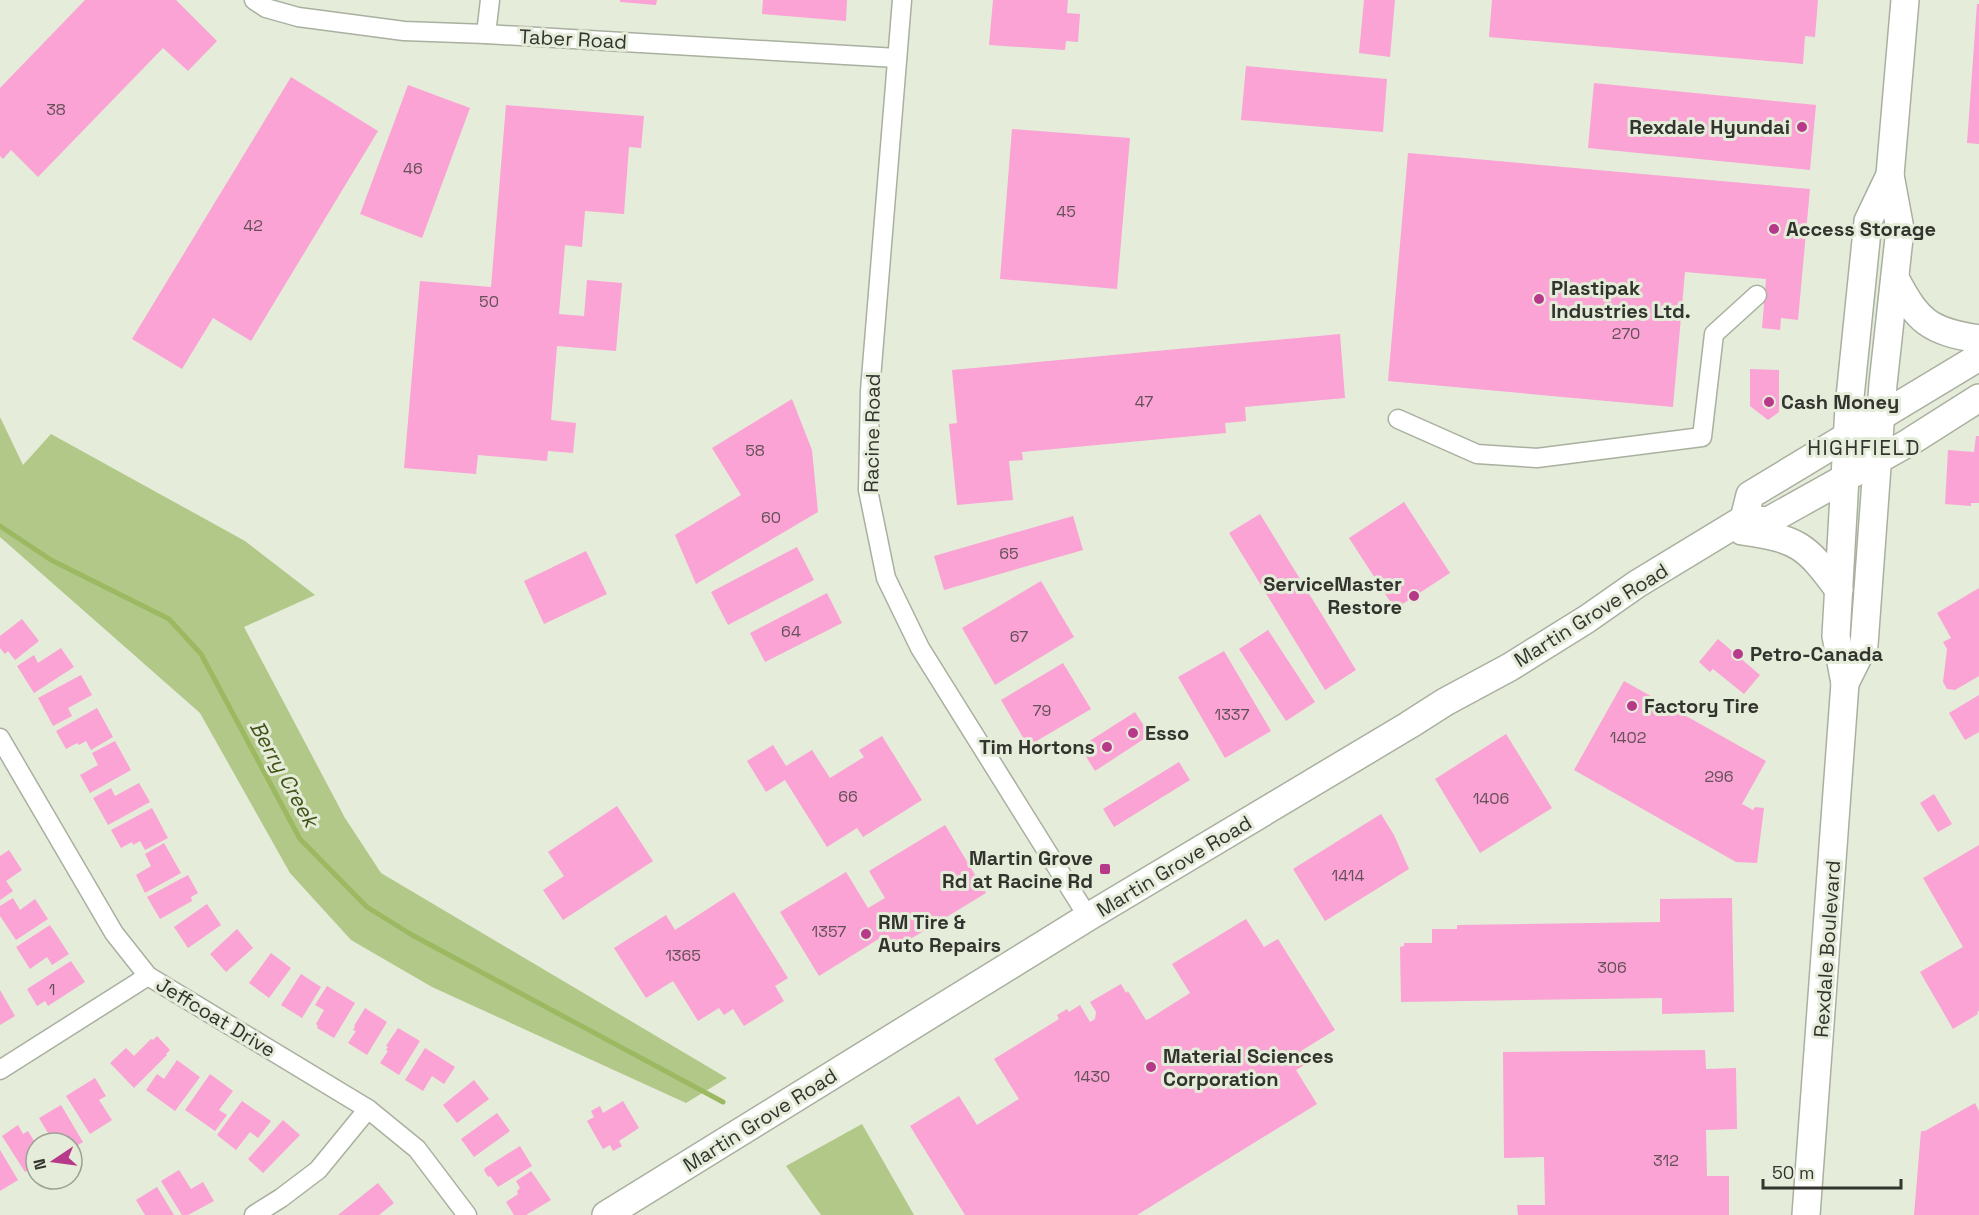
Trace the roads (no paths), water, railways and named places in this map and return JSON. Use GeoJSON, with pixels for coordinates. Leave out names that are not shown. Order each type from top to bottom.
{"type":"FeatureCollection","features":[{"type":"Feature","properties":{"kind":"main road","name":"Rexdale Boulevard"},"geometry":{"type":"LineString","coordinates":[[1845,683],[1864,645],[1881,416],[1900,229],[1890,175],[1905,0]]}},
{"type":"Feature","properties":{"kind":"main road","name":"Rexdale Boulevard"},"geometry":{"type":"LineString","coordinates":[[1806,1215],[1845,683],[1836,636],[1847,436],[1868,221],[1890,175]]}},
{"type":"Feature","properties":{"kind":"main road"},"geometry":{"type":"LineString","coordinates":[[1894,278],[1909,304],[1930,327],[1979,339]]}},
{"type":"Feature","properties":{"kind":"main road"},"geometry":{"type":"LineString","coordinates":[[1839,590],[1821,565],[1801,546],[1736,524],[1750,495],[1979,357]]}},
{"type":"Feature","properties":{"kind":"main road","name":"Martin Grove Road"},"geometry":{"type":"LineString","coordinates":[[606,1215],[1088,917],[1445,702],[1509,667],[1587,619],[1637,584],[1736,524],[1767,521],[1908,443],[1979,398]]}},
{"type":"Feature","properties":{"kind":"street","name":"Taber Road"},"geometry":{"type":"LineString","coordinates":[[254,0],[266,8],[298,17],[404,31],[897,58]]}},
{"type":"Feature","properties":{"kind":"street"},"geometry":{"type":"LineString","coordinates":[[486,34],[490,0]]}},
{"type":"Feature","properties":{"kind":"street","name":"Racine Road"},"geometry":{"type":"LineString","coordinates":[[902,0],[870,391],[868,490],[886,578],[920,648],[1088,917]]}},
{"type":"Feature","properties":{"kind":"street"},"geometry":{"type":"LineString","coordinates":[[1398,419],[1477,454],[1537,458],[1702,437],[1714,334],[1757,295]]}},
{"type":"Feature","properties":{"kind":"street","name":"Jeffcoat Drive"},"geometry":{"type":"LineString","coordinates":[[2,749],[114,933],[148,976],[368,1109],[417,1149],[467,1215]]}},
{"type":"Feature","properties":{"kind":"street"},"geometry":{"type":"LineString","coordinates":[[0,1070],[148,976]]}},
{"type":"Feature","properties":{"kind":"street"},"geometry":{"type":"LineString","coordinates":[[254,1215],[318,1170],[368,1109]]}},
{"type":"Feature","properties":{"kind":"waterway","name":"Berry Creek"},"geometry":{"type":"LineString","coordinates":[[0,526],[51,560],[169,619],[201,654],[300,839],[367,907],[412,935],[723,1102]]}},
{"type":"Feature","properties":{"kind":"place","name":"Rexdale Hyundai"},"geometry":{"type":"Point","coordinates":[1802,127]}},
{"type":"Feature","properties":{"kind":"place","name":"Access Storage"},"geometry":{"type":"Point","coordinates":[1774,229]}},
{"type":"Feature","properties":{"kind":"place","name":"Plastipak Industries Ltd."},"geometry":{"type":"Point","coordinates":[1539,299]}},
{"type":"Feature","properties":{"kind":"place","name":"Cash Money"},"geometry":{"type":"Point","coordinates":[1769,402]}},
{"type":"Feature","properties":{"kind":"place","name":"ServiceMaster Restore"},"geometry":{"type":"Point","coordinates":[1414,596]}},
{"type":"Feature","properties":{"kind":"place","name":"Petro-Canada"},"geometry":{"type":"Point","coordinates":[1738,654]}},
{"type":"Feature","properties":{"kind":"place","name":"Factory Tire"},"geometry":{"type":"Point","coordinates":[1632,706]}},
{"type":"Feature","properties":{"kind":"place","name":"Esso"},"geometry":{"type":"Point","coordinates":[1133,733]}},
{"type":"Feature","properties":{"kind":"place","name":"Tim Hortons"},"geometry":{"type":"Point","coordinates":[1107,747]}},
{"type":"Feature","properties":{"kind":"place","name":"Martin Grove Rd at Racine Rd"},"geometry":{"type":"Point","coordinates":[1105,869]}},
{"type":"Feature","properties":{"kind":"place","name":"RM Tire & Auto Repairs"},"geometry":{"type":"Point","coordinates":[866,934]}},
{"type":"Feature","properties":{"kind":"place","name":"Material Sciences Corporation"},"geometry":{"type":"Point","coordinates":[1151,1067]}},
{"type":"Feature","properties":{"kind":"district","name":"HIGHFIELD"},"geometry":{"type":"Point","coordinates":[1864,448]}}]}
